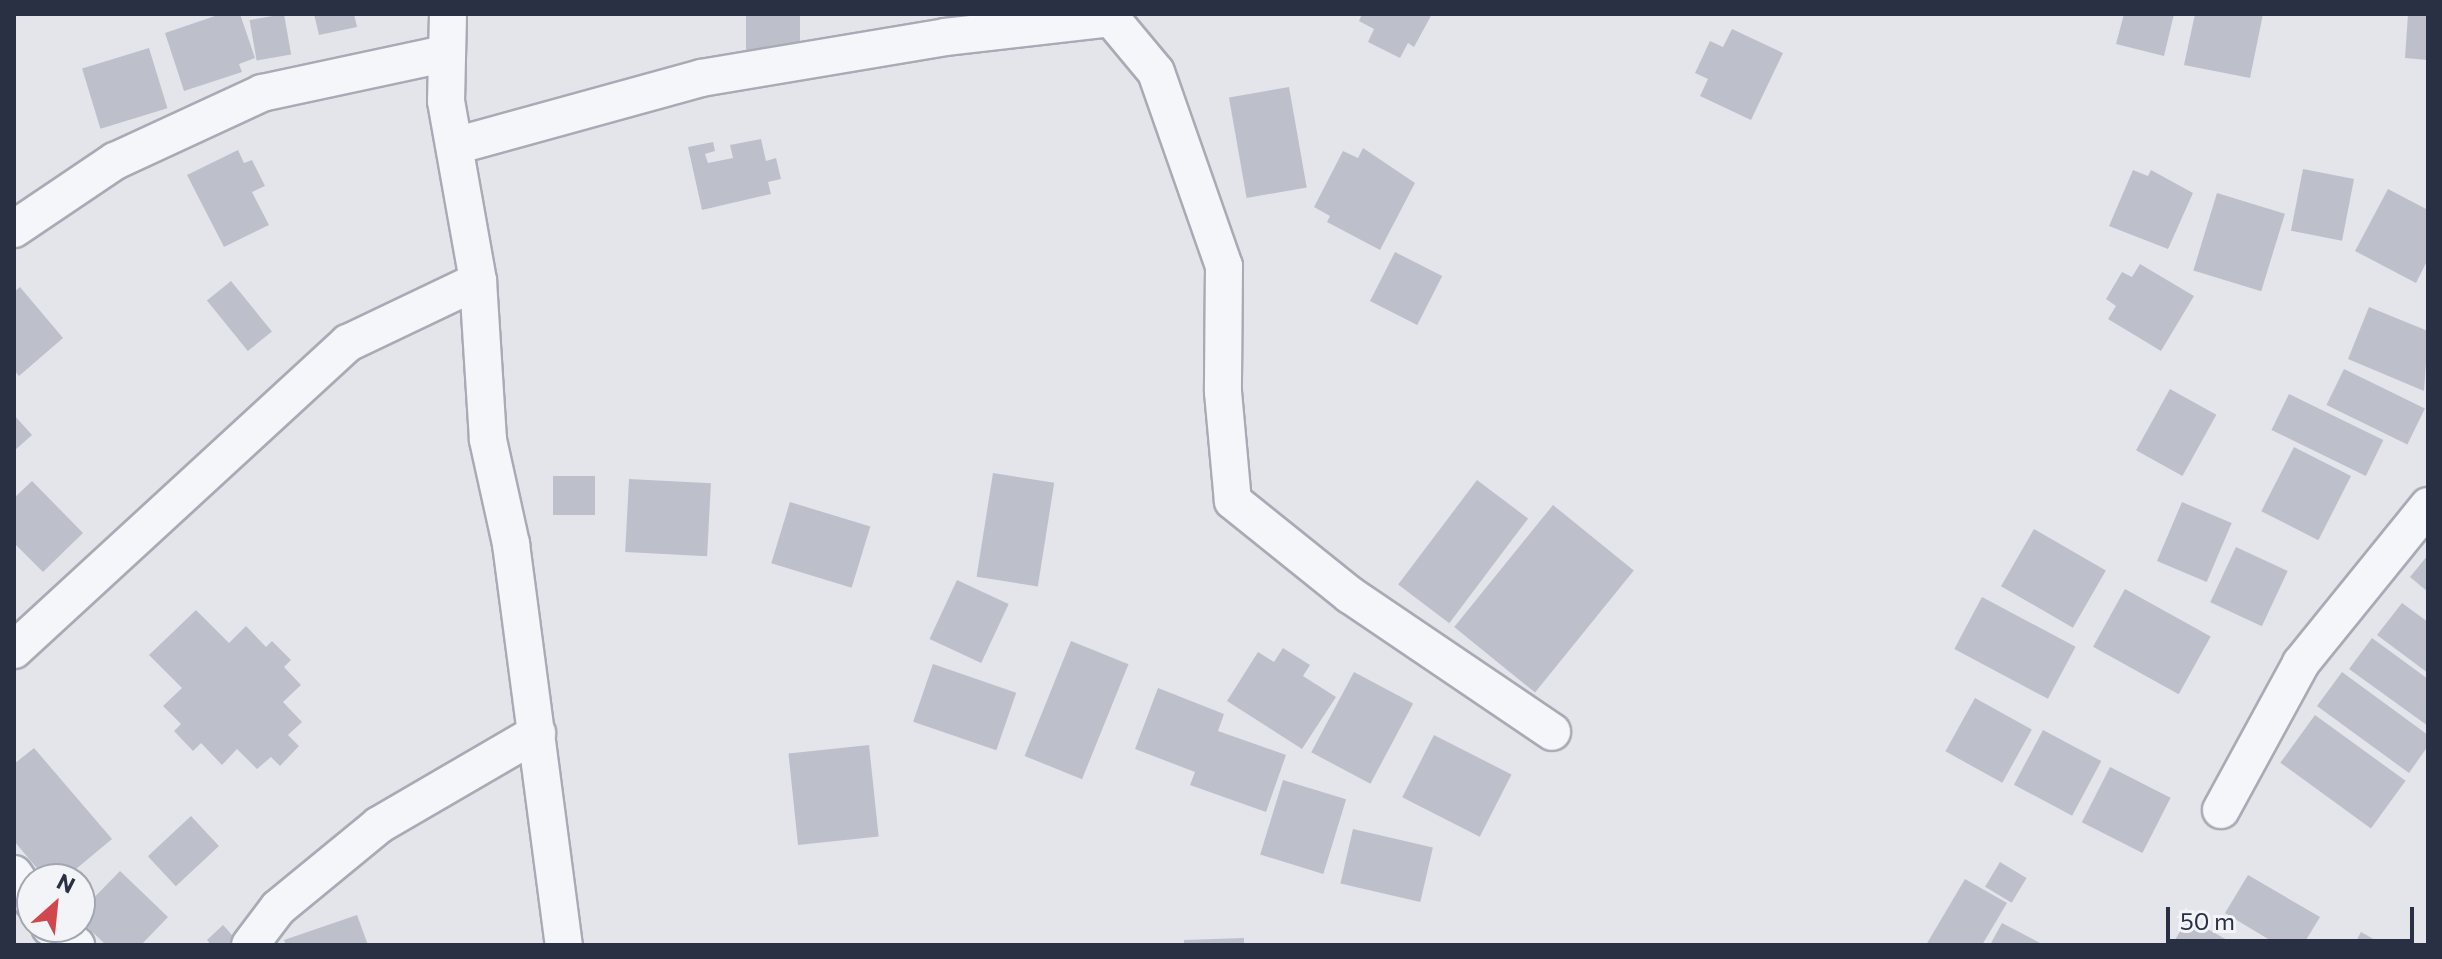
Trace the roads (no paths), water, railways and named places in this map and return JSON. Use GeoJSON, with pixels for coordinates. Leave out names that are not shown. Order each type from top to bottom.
{"type":"FeatureCollection","features":[{"type":"Feature","properties":{"kind":"street"},"geometry":{"type":"LineString","coordinates":[[448,14],[444,54],[446,101],[458,145],[478,281],[488,440],[511,544],[564,945]]}},
{"type":"Feature","properties":{"kind":"street"},"geometry":{"type":"LineString","coordinates":[[458,145],[701,78],[945,37],[1111,18],[1156,72],[1224,266],[1223,392],[1233,501],[1350,595],[1552,732]]}},
{"type":"Feature","properties":{"kind":"street"},"geometry":{"type":"LineString","coordinates":[[14,229],[115,161],[262,93],[444,54]]}},
{"type":"Feature","properties":{"kind":"street"},"geometry":{"type":"LineString","coordinates":[[14,650],[348,343],[478,281]]}},
{"type":"Feature","properties":{"kind":"street"},"geometry":{"type":"LineString","coordinates":[[2221,810],[2301,663],[2428,506]]}},
{"type":"Feature","properties":{"kind":"street"},"geometry":{"type":"LineString","coordinates":[[250,945],[278,908],[379,825],[537,733]]}}]}
